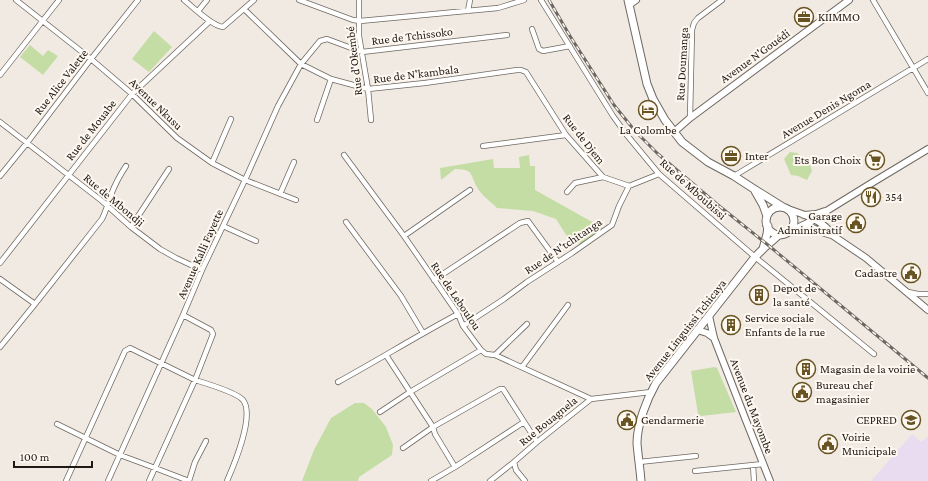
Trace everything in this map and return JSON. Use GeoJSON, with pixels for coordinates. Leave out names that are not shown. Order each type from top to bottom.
{"type":"FeatureCollection","features":[{"type":"Feature","properties":{"kind":"main road"},"geometry":{"type":"LineString","coordinates":[[629,3],[647,84],[653,100],[665,120],[682,142],[708,162],[734,176],[791,212],[794,222],[793,227],[785,234],[774,233],[768,226]]}},
{"type":"Feature","properties":{"kind":"main road"},"geometry":{"type":"LineString","coordinates":[[754,190],[768,216]]}},
{"type":"Feature","properties":{"kind":"main road"},"geometry":{"type":"LineString","coordinates":[[763,249],[767,234],[767,221],[770,212],[774,208],[778,207],[786,208]]}},
{"type":"Feature","properties":{"kind":"main road","name":"Avenue Linguissi Tchicaya"},"geometry":{"type":"LineString","coordinates":[[641,481],[637,442],[638,429],[651,392],[656,383],[755,257],[780,234]]}},
{"type":"Feature","properties":{"kind":"street","name":"Avenue Nkusu"},"geometry":{"type":"LineString","coordinates":[[16,0],[91,59],[132,94],[177,138],[212,163],[245,180],[296,200]]}},
{"type":"Feature","properties":{"kind":"street"},"geometry":{"type":"LineString","coordinates":[[0,75],[59,0]]}},
{"type":"Feature","properties":{"kind":"street","name":"Rue Alice Valette"},"geometry":{"type":"LineString","coordinates":[[0,176],[138,0]]}},
{"type":"Feature","properties":{"kind":"street"},"geometry":{"type":"LineString","coordinates":[[184,0],[210,21],[223,27],[254,0]]}},
{"type":"Feature","properties":{"kind":"street"},"geometry":{"type":"LineString","coordinates":[[198,11],[207,0]]}},
{"type":"Feature","properties":{"kind":"street"},"geometry":{"type":"LineString","coordinates":[[299,0],[353,20],[360,21],[498,8],[524,0]]}},
{"type":"Feature","properties":{"kind":"street","name":"Rue d'Okembé"},"geometry":{"type":"LineString","coordinates":[[359,0],[360,36],[371,120]]}},
{"type":"Feature","properties":{"kind":"street"},"geometry":{"type":"LineString","coordinates":[[468,11],[470,0]]}},
{"type":"Feature","properties":{"kind":"street","name":"Rue de Mboubissi"},"geometry":{"type":"LineString","coordinates":[[541,0],[613,116],[659,174],[755,257],[874,354]]}},
{"type":"Feature","properties":{"kind":"street"},"geometry":{"type":"LineString","coordinates":[[629,3],[636,0]]}},
{"type":"Feature","properties":{"kind":"street","name":"Rue Doumanga"},"geometry":{"type":"LineString","coordinates":[[690,118],[692,30],[694,23],[698,18],[722,0]]}},
{"type":"Feature","properties":{"kind":"street","name":"Avenue N'Gouédi"},"geometry":{"type":"LineString","coordinates":[[674,132],[690,118],[849,0]]}},
{"type":"Feature","properties":{"kind":"street"},"geometry":{"type":"LineString","coordinates":[[873,0],[928,93]]}},
{"type":"Feature","properties":{"kind":"street","name":"Rue de N'kambala"},"geometry":{"type":"LineString","coordinates":[[244,9],[301,64],[331,79],[368,89],[521,70]]}},
{"type":"Feature","properties":{"kind":"street","name":"Rue de Mouabe"},"geometry":{"type":"LineString","coordinates":[[0,263],[132,94],[210,21]]}},
{"type":"Feature","properties":{"kind":"street"},"geometry":{"type":"LineString","coordinates":[[532,29],[539,50],[543,51],[570,46]]}},
{"type":"Feature","properties":{"kind":"street","name":"Rue de Tchissoko"},"geometry":{"type":"LineString","coordinates":[[320,41],[327,40],[362,52],[507,34]]}},
{"type":"Feature","properties":{"kind":"street","name":"Avenue Kalli Fayette"},"geometry":{"type":"LineString","coordinates":[[108,481],[202,270],[224,226],[278,106],[301,64],[320,41]]}},
{"type":"Feature","properties":{"kind":"street","name":"Avenue Denis Ngoma"},"geometry":{"type":"LineString","coordinates":[[734,176],[928,59]]}},
{"type":"Feature","properties":{"kind":"street","name":"Rue de Djem"},"geometry":{"type":"LineString","coordinates":[[521,70],[526,72],[566,135],[602,177],[629,186]]}},
{"type":"Feature","properties":{"kind":"street"},"geometry":{"type":"LineString","coordinates":[[317,120],[331,79]]}},
{"type":"Feature","properties":{"kind":"street"},"geometry":{"type":"LineString","coordinates":[[212,163],[231,119]]}},
{"type":"Feature","properties":{"kind":"street","name":"Rue de Mbondji"},"geometry":{"type":"LineString","coordinates":[[0,122],[69,175],[131,228],[160,249],[202,270]]}},
{"type":"Feature","properties":{"kind":"street"},"geometry":{"type":"LineString","coordinates":[[482,146],[566,135]]}},
{"type":"Feature","properties":{"kind":"street"},"geometry":{"type":"LineString","coordinates":[[789,231],[816,220],[828,210],[928,149]]}},
{"type":"Feature","properties":{"kind":"street","name":"Rue de Leboulou"},"geometry":{"type":"LineString","coordinates":[[344,155],[404,236],[458,314],[463,326],[481,350]]}},
{"type":"Feature","properties":{"kind":"street"},"geometry":{"type":"LineString","coordinates":[[280,194],[294,162]]}},
{"type":"Feature","properties":{"kind":"street"},"geometry":{"type":"LineString","coordinates":[[0,347],[102,219],[111,193],[126,166]]}},
{"type":"Feature","properties":{"kind":"street"},"geometry":{"type":"LineString","coordinates":[[131,228],[169,169]]}},
{"type":"Feature","properties":{"kind":"street"},"geometry":{"type":"LineString","coordinates":[[629,186],[659,174]]}},
{"type":"Feature","properties":{"kind":"street"},"geometry":{"type":"LineString","coordinates":[[567,192],[576,183],[602,177]]}},
{"type":"Feature","properties":{"kind":"street","name":"Rue de N'tchitanga"},"geometry":{"type":"LineString","coordinates":[[463,326],[612,225],[618,206],[629,186]]}},
{"type":"Feature","properties":{"kind":"street"},"geometry":{"type":"LineString","coordinates":[[404,236],[470,190]]}},
{"type":"Feature","properties":{"kind":"street"},"geometry":{"type":"LineString","coordinates":[[786,208],[816,220],[830,231],[832,235],[866,258],[927,309]]}},
{"type":"Feature","properties":{"kind":"street"},"geometry":{"type":"LineString","coordinates":[[803,215],[816,214],[828,210]]}},
{"type":"Feature","properties":{"kind":"street"},"geometry":{"type":"LineString","coordinates":[[827,229],[825,220],[828,210]]}},
{"type":"Feature","properties":{"kind":"street"},"geometry":{"type":"LineString","coordinates":[[434,280],[520,223],[528,221],[558,262]]}},
{"type":"Feature","properties":{"kind":"street"},"geometry":{"type":"LineString","coordinates":[[346,222],[400,296],[423,333]]}},
{"type":"Feature","properties":{"kind":"street"},"geometry":{"type":"LineString","coordinates":[[224,226],[256,241]]}},
{"type":"Feature","properties":{"kind":"street"},"geometry":{"type":"LineString","coordinates":[[799,227],[815,228],[826,234],[832,235]]}},
{"type":"Feature","properties":{"kind":"street"},"geometry":{"type":"LineString","coordinates":[[0,279],[35,304]]}},
{"type":"Feature","properties":{"kind":"street"},"geometry":{"type":"LineString","coordinates":[[907,292],[928,294]]}},
{"type":"Feature","properties":{"kind":"street"},"geometry":{"type":"LineString","coordinates":[[522,367],[568,305]]}},
{"type":"Feature","properties":{"kind":"street"},"geometry":{"type":"LineString","coordinates":[[338,382],[458,314]]}},
{"type":"Feature","properties":{"kind":"street"},"geometry":{"type":"LineString","coordinates":[[149,481],[195,380],[210,344],[213,332],[183,315]]}},
{"type":"Feature","properties":{"kind":"street","name":"Avenue du Mayombe"},"geometry":{"type":"LineString","coordinates":[[709,316],[714,338],[770,481]]}},
{"type":"Feature","properties":{"kind":"street"},"geometry":{"type":"LineString","coordinates":[[496,355],[527,324]]}},
{"type":"Feature","properties":{"kind":"street"},"geometry":{"type":"LineString","coordinates":[[697,330],[707,333],[714,338]]}},
{"type":"Feature","properties":{"kind":"street"},"geometry":{"type":"LineString","coordinates":[[66,481],[125,351],[129,350],[130,348],[195,380],[237,395],[243,400],[247,411],[246,420],[242,440],[227,481]]}},
{"type":"Feature","properties":{"kind":"street"},"geometry":{"type":"LineString","coordinates":[[380,412],[410,392],[481,350],[486,354],[496,355],[591,399]]}},
{"type":"Feature","properties":{"kind":"street"},"geometry":{"type":"LineString","coordinates":[[386,355],[433,427],[435,434],[455,468]]}},
{"type":"Feature","properties":{"kind":"street"},"geometry":{"type":"LineString","coordinates":[[403,448],[433,427],[502,389],[537,442]]}},
{"type":"Feature","properties":{"kind":"street","name":"Rue Bouagnela"},"geometry":{"type":"LineString","coordinates":[[490,481],[591,399],[651,392]]}},
{"type":"Feature","properties":{"kind":"street"},"geometry":{"type":"LineString","coordinates":[[431,481],[455,468],[524,422]]}},
{"type":"Feature","properties":{"kind":"street"},"geometry":{"type":"LineString","coordinates":[[57,424],[120,455],[189,481],[206,441]]}},
{"type":"Feature","properties":{"kind":"street"},"geometry":{"type":"LineString","coordinates":[[639,462],[696,456]]}},
{"type":"Feature","properties":{"kind":"street"},"geometry":{"type":"LineString","coordinates":[[514,462],[516,470],[525,481]]}},
{"type":"Feature","properties":{"kind":"street"},"geometry":{"type":"LineString","coordinates":[[695,471],[763,464]]}},
{"type":"Feature","properties":{"kind":"street"},"geometry":{"type":"LineString","coordinates":[[753,465],[754,481]]}},
{"type":"Feature","properties":{"kind":"shaded area"},"geometry":{"type":"Polygon","coordinates":[[[912,434],[921,442],[928,437],[928,481],[871,481],[912,434]]]}},
{"type":"Feature","properties":{"kind":"green space"},"geometry":{"type":"Polygon","coordinates":[[[154,31],[172,47],[149,72],[132,59],[154,31]]]}},
{"type":"Feature","properties":{"kind":"green space"},"geometry":{"type":"Polygon","coordinates":[[[30,45],[43,56],[48,50],[58,56],[43,75],[20,57],[30,45]]]}},
{"type":"Feature","properties":{"kind":"green space"},"geometry":{"type":"Polygon","coordinates":[[[790,152],[797,153],[805,159],[808,157],[812,171],[807,180],[791,175],[784,159],[790,152]]]}},
{"type":"Feature","properties":{"kind":"green space"},"geometry":{"type":"Polygon","coordinates":[[[529,155],[530,166],[535,166],[535,190],[603,228],[581,244],[570,241],[556,219],[533,211],[497,208],[481,193],[469,171],[455,169],[441,180],[440,168],[493,159],[494,168],[520,168],[519,157],[529,155]]]}},
{"type":"Feature","properties":{"kind":"green space"},"geometry":{"type":"Polygon","coordinates":[[[715,367],[717,368],[736,412],[701,416],[698,414],[691,371],[715,367]]]}},
{"type":"Feature","properties":{"kind":"green space"},"geometry":{"type":"Polygon","coordinates":[[[355,403],[364,403],[372,409],[386,427],[393,445],[392,455],[359,477],[358,481],[302,481],[314,450],[331,418],[355,403]]]}},
{"type":"Feature","properties":{"kind":"railway"},"geometry":{"type":"LineString","coordinates":[[549,0],[614,105],[635,131],[658,154],[928,378]]}},
{"type":"Feature","properties":{"kind":"place","name":"KIIMMO"},"geometry":{"type":"Point","coordinates":[804,17]}},
{"type":"Feature","properties":{"kind":"place","name":"La Colombe"},"geometry":{"type":"Point","coordinates":[648,110]}},
{"type":"Feature","properties":{"kind":"place","name":"Inter"},"geometry":{"type":"Point","coordinates":[731,156]}},
{"type":"Feature","properties":{"kind":"place","name":"Ets Bon Choix"},"geometry":{"type":"Point","coordinates":[875,160]}},
{"type":"Feature","properties":{"kind":"place","name":"354"},"geometry":{"type":"Point","coordinates":[871,197]}},
{"type":"Feature","properties":{"kind":"place","name":"Garage Administratif"},"geometry":{"type":"Point","coordinates":[856,223]}},
{"type":"Feature","properties":{"kind":"place","name":"Cadastre"},"geometry":{"type":"Point","coordinates":[911,273]}},
{"type":"Feature","properties":{"kind":"place","name":"Depot de la santé"},"geometry":{"type":"Point","coordinates":[759,295]}},
{"type":"Feature","properties":{"kind":"place","name":"Service sociale Enfants de la rue"},"geometry":{"type":"Point","coordinates":[731,325]}},
{"type":"Feature","properties":{"kind":"place","name":"Magasin de la voirie"},"geometry":{"type":"Point","coordinates":[806,369]}},
{"type":"Feature","properties":{"kind":"place","name":"Bureau chef magasinier"},"geometry":{"type":"Point","coordinates":[802,392]}},
{"type":"Feature","properties":{"kind":"place","name":"Gendarmerie"},"geometry":{"type":"Point","coordinates":[627,420]}},
{"type":"Feature","properties":{"kind":"place","name":"CEPRED"},"geometry":{"type":"Point","coordinates":[911,420]}},
{"type":"Feature","properties":{"kind":"place","name":"Voirie Municipale"},"geometry":{"type":"Point","coordinates":[828,444]}}]}
